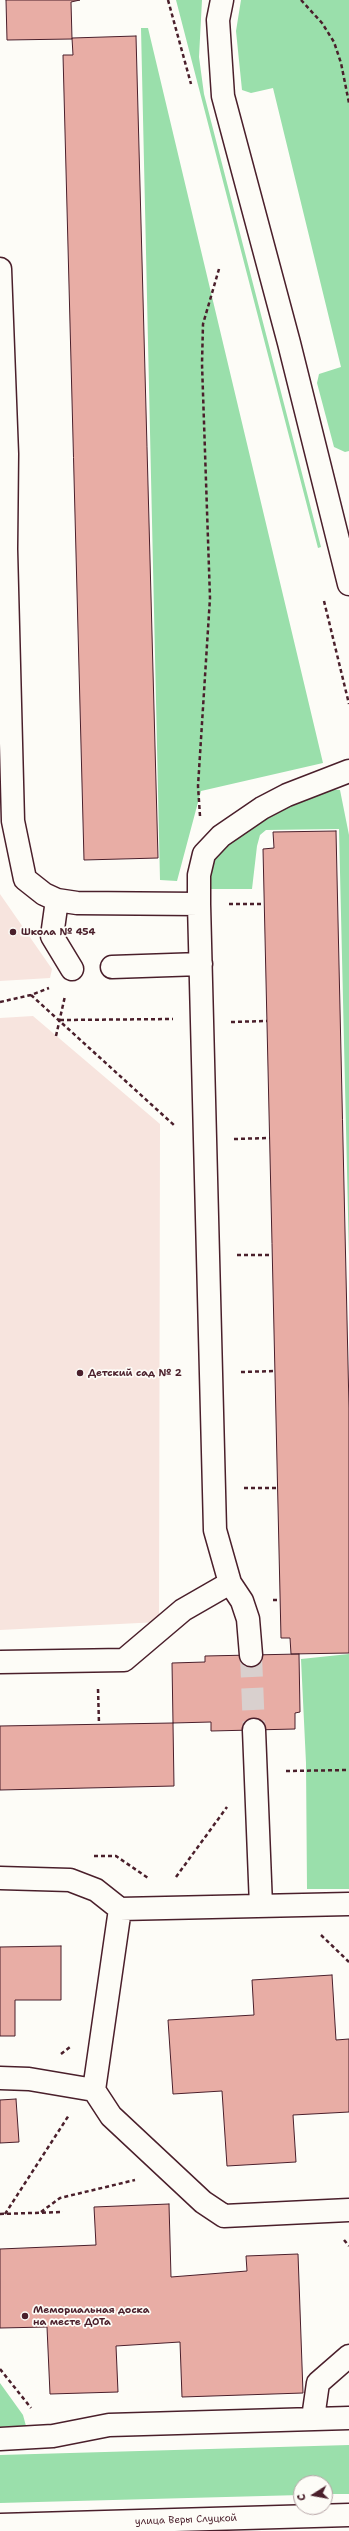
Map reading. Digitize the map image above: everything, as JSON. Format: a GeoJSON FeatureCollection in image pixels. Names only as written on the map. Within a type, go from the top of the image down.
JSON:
{"type":"FeatureCollection","features":[{"type":"Feature","properties":{"kind":"street"},"geometry":{"type":"LineString","coordinates":[[222,0],[218,20],[223,96],[289,343],[349,584]]}},
{"type":"Feature","properties":{"kind":"street"},"geometry":{"type":"LineString","coordinates":[[0,268],[13,821],[25,879],[44,894],[57,900],[77,903],[199,904]]}},
{"type":"Feature","properties":{"kind":"street"},"geometry":{"type":"LineString","coordinates":[[251,1655],[248,1619],[242,1601],[230,1583],[215,1530],[198,875],[204,854],[221,836],[262,808],[287,795],[349,771]]}},
{"type":"Feature","properties":{"kind":"street"},"geometry":{"type":"LineString","coordinates":[[57,900],[52,936],[72,969]]}},
{"type":"Feature","properties":{"kind":"street"},"geometry":{"type":"LineString","coordinates":[[112,966],[201,964]]}},
{"type":"Feature","properties":{"kind":"street"},"geometry":{"type":"LineString","coordinates":[[0,1662],[124,1660],[183,1610],[230,1583]]}},
{"type":"Feature","properties":{"kind":"street"},"geometry":{"type":"LineString","coordinates":[[254,1730],[261,1906]]}},
{"type":"Feature","properties":{"kind":"street"},"geometry":{"type":"LineString","coordinates":[[0,1878],[70,1880],[96,1890],[120,1909],[349,1904]]}},
{"type":"Feature","properties":{"kind":"street"},"geometry":{"type":"LineString","coordinates":[[120,1909],[94,2090],[111,2116],[203,2202],[224,2216],[349,2210]]}},
{"type":"Feature","properties":{"kind":"street"},"geometry":{"type":"LineString","coordinates":[[0,2078],[30,2079],[94,2090]]}},
{"type":"Feature","properties":{"kind":"street"},"geometry":{"type":"LineString","coordinates":[[313,2418],[318,2383],[349,2356]]}},
{"type":"Feature","properties":{"kind":"street"},"geometry":{"type":"LineString","coordinates":[[0,2439],[53,2436],[109,2425],[349,2418]]}},
{"type":"Feature","properties":{"kind":"street","name":"улица Веры Слуцкой"},"geometry":{"type":"LineString","coordinates":[[0,2525],[349,2516]]}},
{"type":"Feature","properties":{"kind":"path"},"geometry":{"type":"LineString","coordinates":[[301,0],[322,23],[334,42],[341,62],[349,103]]}},
{"type":"Feature","properties":{"kind":"path"},"geometry":{"type":"LineString","coordinates":[[204,854],[198,786],[210,598],[203,332],[219,269]]}},
{"type":"Feature","properties":{"kind":"path"},"geometry":{"type":"LineString","coordinates":[[199,904],[264,904]]}},
{"type":"Feature","properties":{"kind":"path"},"geometry":{"type":"LineString","coordinates":[[0,1002],[31,995],[60,981],[72,969]]}},
{"type":"Feature","properties":{"kind":"path"},"geometry":{"type":"LineString","coordinates":[[56,1036],[72,969]]}},
{"type":"Feature","properties":{"kind":"path"},"geometry":{"type":"LineString","coordinates":[[31,995],[191,1140],[270,1138]]}},
{"type":"Feature","properties":{"kind":"path"},"geometry":{"type":"LineString","coordinates":[[59,1020],[185,1019],[203,1022],[267,1021]]}},
{"type":"Feature","properties":{"kind":"path"},"geometry":{"type":"LineString","coordinates":[[209,1256],[272,1255]]}},
{"type":"Feature","properties":{"kind":"path"},"geometry":{"type":"LineString","coordinates":[[211,1374],[275,1371]]}},
{"type":"Feature","properties":{"kind":"path"},"geometry":{"type":"LineString","coordinates":[[97,1660],[99,1724]]}},
{"type":"Feature","properties":{"kind":"path"},"geometry":{"type":"LineString","coordinates":[[153,1909],[240,1789],[256,1772],[349,1770]]}},
{"type":"Feature","properties":{"kind":"path"},"geometry":{"type":"LineString","coordinates":[[30,2079],[104,2021]]}},
{"type":"Feature","properties":{"kind":"path"},"geometry":{"type":"LineString","coordinates":[[5,2214],[75,2106],[94,2090]]}},
{"type":"Feature","properties":{"kind":"path"},"geometry":{"type":"LineString","coordinates":[[41,2212],[60,2198],[71,2194],[171,2172]]}},
{"type":"Feature","properties":{"kind":"path"},"geometry":{"type":"LineString","coordinates":[[0,2214],[63,2212]]}},
{"type":"Feature","properties":{"kind":"path"},"geometry":{"type":"LineString","coordinates":[[0,2369],[53,2436]]}},
{"type":"Feature","properties":{"kind":"shaded area","name":"Школа № 454"},"geometry":{"type":"Polygon","coordinates":[[[0,894],[52,969],[50,978],[0,981],[0,894]]]}},
{"type":"Feature","properties":{"kind":"shaded area","name":"Детский сад № 2"},"geometry":{"type":"Polygon","coordinates":[[[33,1016],[160,1124],[159,1622],[0,1630],[0,1018],[33,1016]]]}},
{"type":"Feature","properties":{"kind":"green space"},"geometry":{"type":"Polygon","coordinates":[[[176,0],[202,0],[199,57],[204,94],[321,547],[318,548],[176,0]]]}},
{"type":"Feature","properties":{"kind":"green space"},"geometry":{"type":"Polygon","coordinates":[[[241,0],[349,0],[349,451],[345,452],[334,447],[317,383],[319,374],[341,367],[273,88],[251,93],[242,90],[236,31],[241,0]]]}},
{"type":"Feature","properties":{"kind":"green space"},"geometry":{"type":"Polygon","coordinates":[[[141,28],[148,28],[323,763],[201,791],[177,881],[160,880],[141,28]]]}},
{"type":"Feature","properties":{"kind":"green space"},"geometry":{"type":"Polygon","coordinates":[[[327,789],[340,790],[349,835],[349,1256],[339,829],[266,830],[260,835],[257,846],[252,889],[205,889],[213,858],[226,842],[265,814],[327,789]]]}},
{"type":"Feature","properties":{"kind":"green space"},"geometry":{"type":"Polygon","coordinates":[[[349,1654],[349,1889],[307,1889],[306,1763],[301,1659],[349,1654]]]}},
{"type":"Feature","properties":{"kind":"green space"},"geometry":{"type":"Polygon","coordinates":[[[0,2383],[23,2415],[26,2426],[0,2427],[0,2383]]]}},
{"type":"Feature","properties":{"kind":"green space"},"geometry":{"type":"Polygon","coordinates":[[[349,2445],[349,2494],[333,2494],[333,2475],[293,2475],[293,2495],[0,2503],[0,2455],[349,2445]]]}},
{"type":"Feature","properties":{"kind":"building"},"geometry":{"type":"Polygon","coordinates":[[[6,0],[80,0],[71,2],[72,39],[7,40],[6,0]]]}},
{"type":"Feature","properties":{"kind":"building"},"geometry":{"type":"Polygon","coordinates":[[[136,36],[158,858],[84,860],[63,55],[73,55],[72,38],[136,36]]]}},
{"type":"Feature","properties":{"kind":"building"},"geometry":{"type":"Polygon","coordinates":[[[336,831],[349,1408],[349,1653],[291,1654],[290,1638],[281,1638],[263,849],[274,848],[273,832],[336,831]]]}},
{"type":"Feature","properties":{"kind":"building"},"geometry":{"type":"Polygon","coordinates":[[[299,1654],[300,1712],[295,1713],[295,1729],[211,1731],[211,1722],[173,1723],[172,1663],[205,1662],[205,1656],[299,1654]]]}},
{"type":"Feature","properties":{"kind":"building"},"geometry":{"type":"Polygon","coordinates":[[[173,1723],[174,1786],[0,1790],[0,1726],[173,1723]]]}},
{"type":"Feature","properties":{"kind":"building"},"geometry":{"type":"Polygon","coordinates":[[[61,1946],[61,2000],[15,2000],[15,2036],[0,2036],[0,1947],[61,1946]]]}},
{"type":"Feature","properties":{"kind":"building"},"geometry":{"type":"Polygon","coordinates":[[[332,1975],[336,2040],[349,2039],[349,2112],[293,2115],[296,2162],[227,2166],[222,2091],[173,2094],[168,2020],[254,2015],[252,1980],[332,1975]]]}},
{"type":"Feature","properties":{"kind":"building"},"geometry":{"type":"Polygon","coordinates":[[[16,2099],[19,2142],[0,2143],[0,2100],[16,2099]]]}},
{"type":"Feature","properties":{"kind":"building"},"geometry":{"type":"Polygon","coordinates":[[[169,2204],[171,2277],[247,2271],[246,2256],[298,2254],[303,2393],[182,2397],[180,2342],[116,2346],[118,2392],[50,2394],[47,2327],[0,2328],[0,2249],[96,2245],[94,2207],[169,2204]]]}},
{"type":"Feature","properties":{"kind":"tunnel"},"geometry":{"type":"LineString","coordinates":[[251,1655],[254,1730]]}},
{"type":"Feature","properties":{"kind":"place","name":"Школа № 454"},"geometry":{"type":"Point","coordinates":[13,932]}},
{"type":"Feature","properties":{"kind":"place","name":"Детский сад № 2"},"geometry":{"type":"Point","coordinates":[80,1373]}},
{"type":"Feature","properties":{"kind":"place","name":"Мемориальная доска на месте ДОТа"},"geometry":{"type":"Point","coordinates":[25,2316]}}]}
